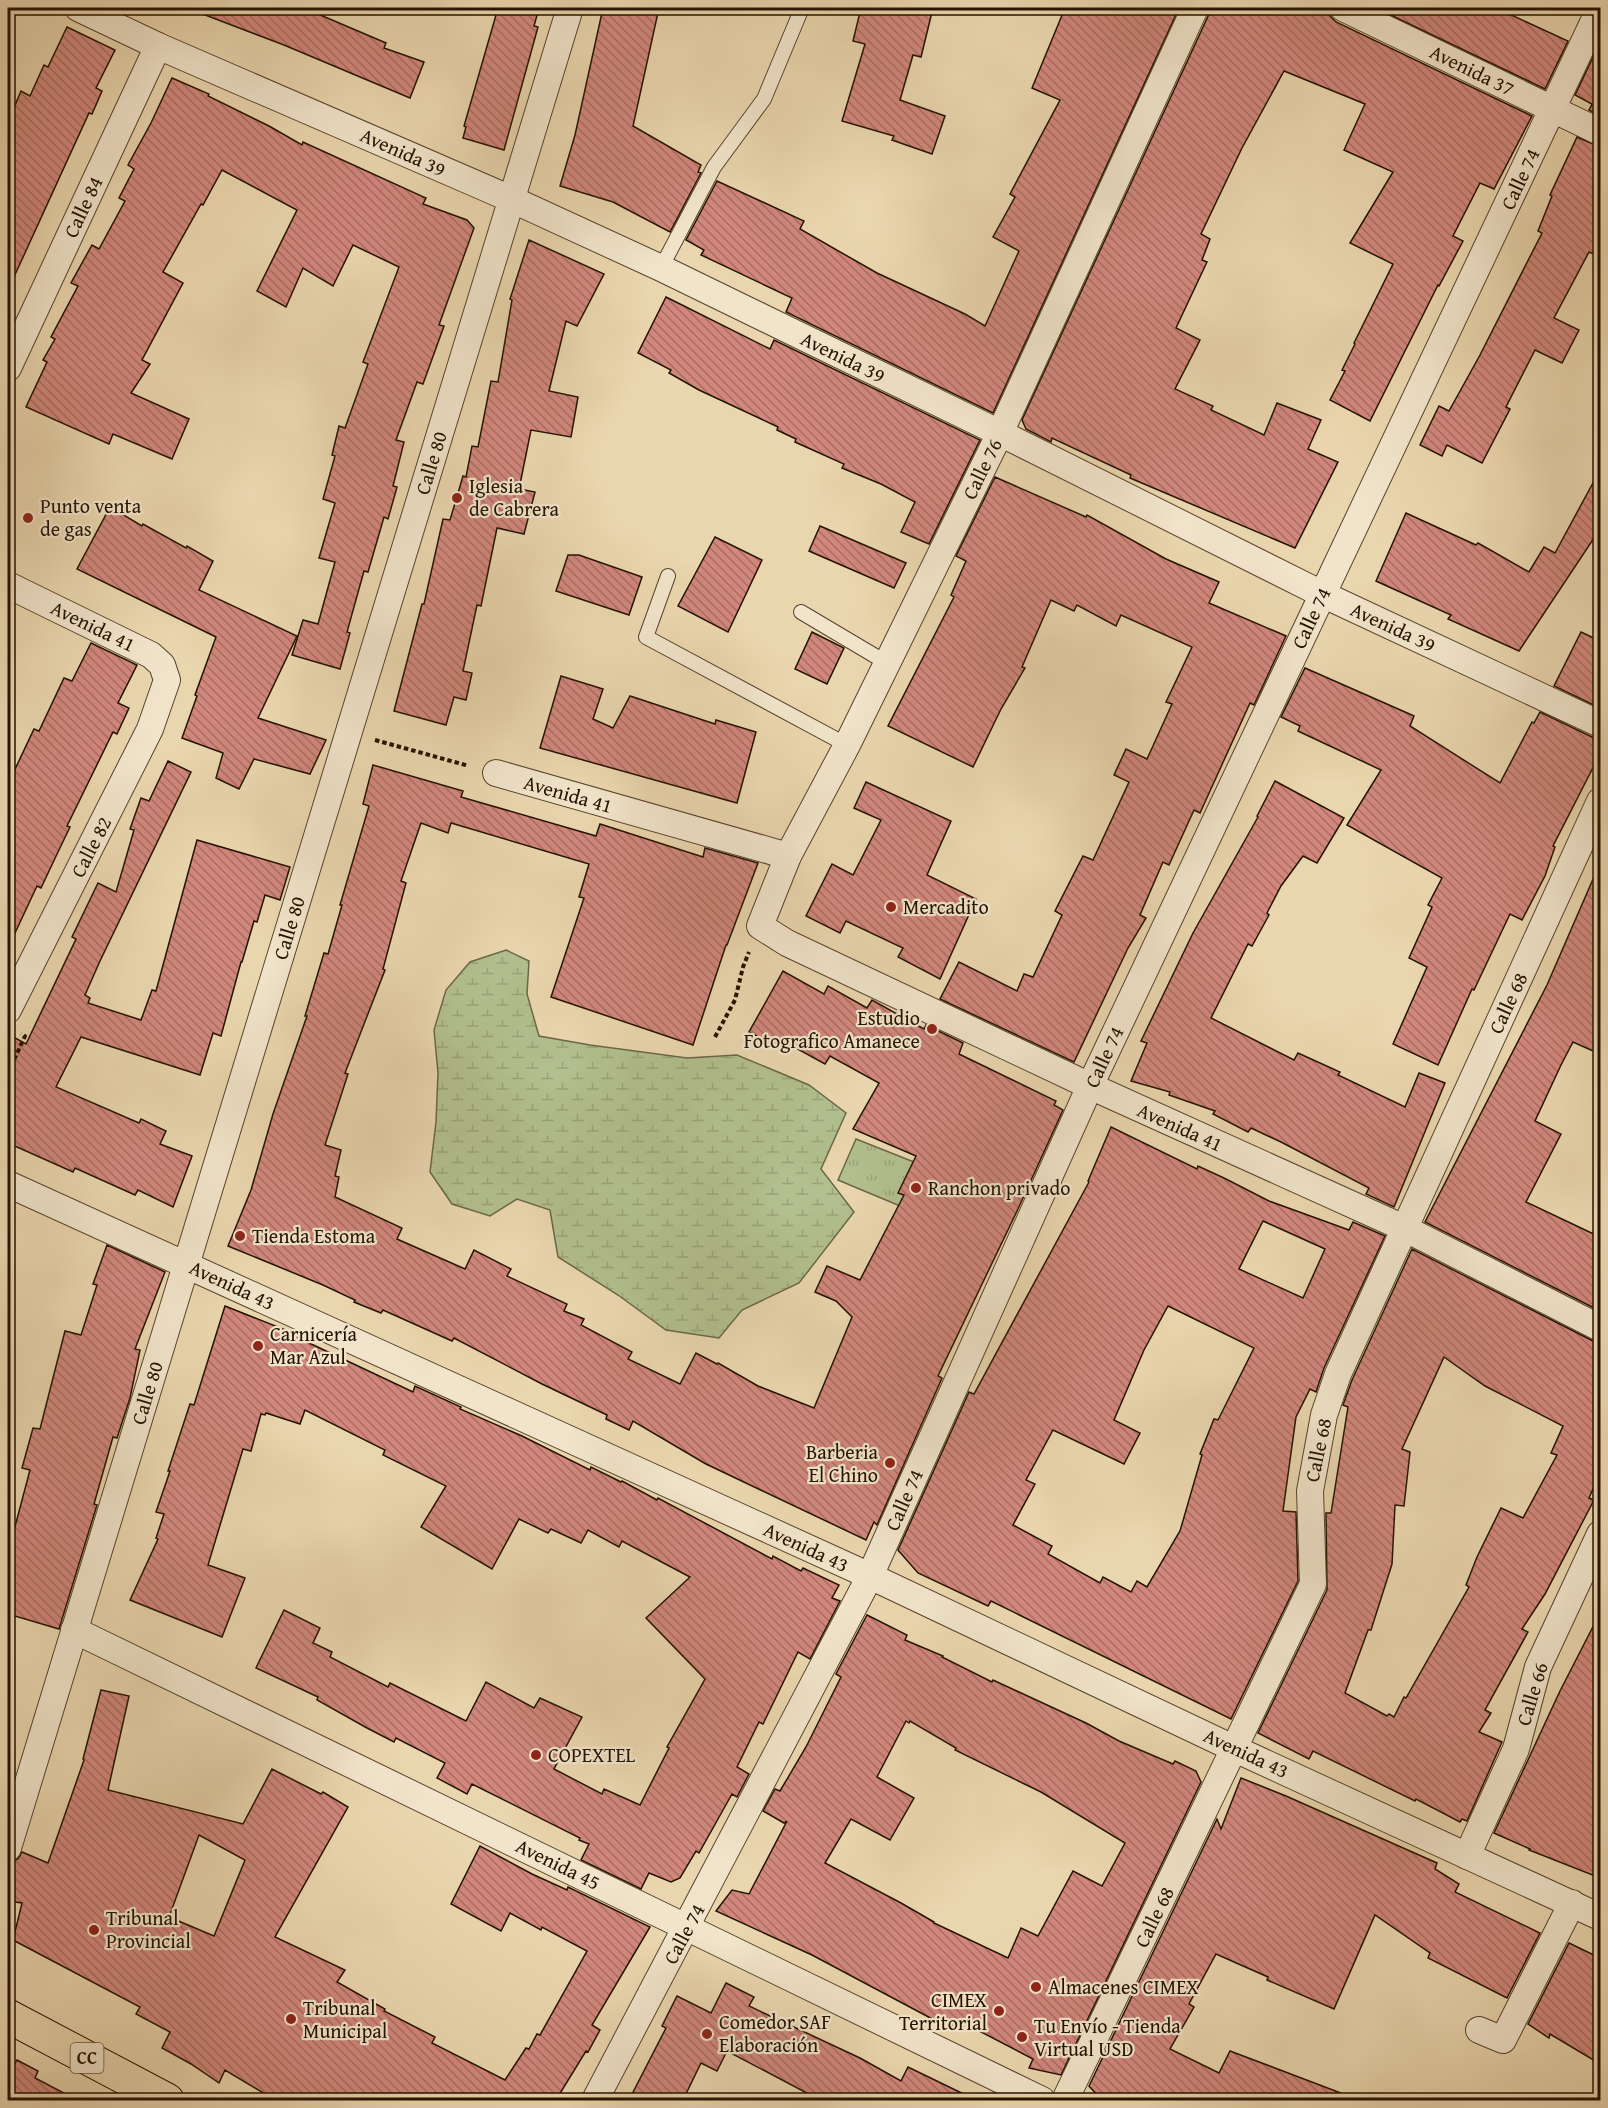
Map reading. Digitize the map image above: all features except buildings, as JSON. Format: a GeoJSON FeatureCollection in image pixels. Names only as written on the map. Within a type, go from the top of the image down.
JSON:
{"type":"FeatureCollection","features":[{"type":"Feature","properties":{"kind":"main road","name":"CC"},"geometry":{"type":"LineString","coordinates":[[8,2016],[167,2100]]}},
{"type":"Feature","properties":{"kind":"street","name":"Avenida 39"},"geometry":{"type":"LineString","coordinates":[[78,8],[158,46],[661,268],[1000,432],[1322,594],[1600,724]]}},
{"type":"Feature","properties":{"kind":"street","name":"Calle 80"},"geometry":{"type":"LineString","coordinates":[[8,1848],[570,8]]}},
{"type":"Feature","properties":{"kind":"street","name":"Calle 76"},"geometry":{"type":"LineString","coordinates":[[760,926],[788,856],[847,745],[1000,432],[1195,8]]}},
{"type":"Feature","properties":{"kind":"street","name":"Avenida 37"},"geometry":{"type":"LineString","coordinates":[[1343,8],[1600,132]]}},
{"type":"Feature","properties":{"kind":"street","name":"Calle 74"},"geometry":{"type":"LineString","coordinates":[[595,2100],[688,1927],[870,1576],[1090,1086],[1600,8]]}},
{"type":"Feature","properties":{"kind":"street","name":"Calle 84"},"geometry":{"type":"LineString","coordinates":[[8,368],[158,46]]}},
{"type":"Feature","properties":{"kind":"street","name":"Avenida 41"},"geometry":{"type":"LineString","coordinates":[[8,585],[151,655],[162,665],[167,680]]}},
{"type":"Feature","properties":{"kind":"street","name":"Calle 82"},"geometry":{"type":"LineString","coordinates":[[12,1020],[150,729],[167,680]]}},
{"type":"Feature","properties":{"kind":"street","name":"Avenida 41"},"geometry":{"type":"LineString","coordinates":[[496,773],[788,856]]}},
{"type":"Feature","properties":{"kind":"street","name":"Calle 68"},"geometry":{"type":"LineString","coordinates":[[1065,2100],[1313,1584],[1310,1491],[1324,1415],[1338,1374],[1600,801]]}},
{"type":"Feature","properties":{"kind":"street","name":"Avenida 41"},"geometry":{"type":"LineString","coordinates":[[760,926],[788,943],[1090,1086],[1404,1228],[1600,1328]]}},
{"type":"Feature","properties":{"kind":"street","name":"Avenida 43"},"geometry":{"type":"LineString","coordinates":[[8,1184],[870,1576],[1235,1749],[1600,1917]]}},
{"type":"Feature","properties":{"kind":"street","name":"Calle 66"},"geometry":{"type":"LineString","coordinates":[[1467,1856],[1516,1749],[1538,1667],[1600,1534]]}},
{"type":"Feature","properties":{"kind":"street","name":"Avenida 45"},"geometry":{"type":"LineString","coordinates":[[74,1630],[1042,2100]]}},
{"type":"Feature","properties":{"kind":"street"},"geometry":{"type":"LineString","coordinates":[[1479,2030],[1503,2040],[1572,1904]]}},
{"type":"Feature","properties":{"kind":"lane"},"geometry":{"type":"LineString","coordinates":[[661,268],[714,167],[765,99],[802,8]]}},
{"type":"Feature","properties":{"kind":"lane"},"geometry":{"type":"LineString","coordinates":[[668,576],[646,637],[847,745]]}},
{"type":"Feature","properties":{"kind":"lane"},"geometry":{"type":"LineString","coordinates":[[801,612],[887,663]]}},
{"type":"Feature","properties":{"kind":"path"},"geometry":{"type":"LineString","coordinates":[[348,732],[496,773]]}},
{"type":"Feature","properties":{"kind":"path"},"geometry":{"type":"LineString","coordinates":[[715,1037],[735,1000],[743,967],[760,926]]}},
{"type":"Feature","properties":{"kind":"path"},"geometry":{"type":"LineString","coordinates":[[8,1073],[25,1036],[12,1020]]}},
{"type":"Feature","properties":{"kind":"green space"},"geometry":{"type":"Polygon","coordinates":[[[506,950],[529,961],[527,994],[539,1036],[687,1058],[737,1055],[809,1085],[846,1113],[821,1169],[854,1212],[799,1283],[742,1310],[719,1338],[666,1330],[618,1295],[558,1257],[550,1210],[517,1199],[490,1216],[452,1204],[430,1172],[436,1122],[438,1073],[434,1030],[446,990],[470,962],[506,950]]]}},
{"type":"Feature","properties":{"kind":"green space"},"geometry":{"type":"Polygon","coordinates":[[[856,1139],[944,1174],[924,1216],[838,1180],[856,1139]]]}},
{"type":"Feature","properties":{"kind":"place","name":"Iglesia de Cabrera"},"geometry":{"type":"Point","coordinates":[457,498]}},
{"type":"Feature","properties":{"kind":"place","name":"Punto venta de gas"},"geometry":{"type":"Point","coordinates":[28,518]}},
{"type":"Feature","properties":{"kind":"place","name":"Mercadito"},"geometry":{"type":"Point","coordinates":[891,907]}},
{"type":"Feature","properties":{"kind":"place","name":"Estudio Fotografico Amanece"},"geometry":{"type":"Point","coordinates":[932,1029]}},
{"type":"Feature","properties":{"kind":"place","name":"Ranchon privado"},"geometry":{"type":"Point","coordinates":[916,1188]}},
{"type":"Feature","properties":{"kind":"place","name":"Tienda Estoma"},"geometry":{"type":"Point","coordinates":[240,1236]}},
{"type":"Feature","properties":{"kind":"place","name":"Carnicería Mar Azul"},"geometry":{"type":"Point","coordinates":[258,1346]}},
{"type":"Feature","properties":{"kind":"place","name":"Barberia El Chino"},"geometry":{"type":"Point","coordinates":[890,1463]}},
{"type":"Feature","properties":{"kind":"place","name":"COPEXTEL"},"geometry":{"type":"Point","coordinates":[536,1755]}},
{"type":"Feature","properties":{"kind":"place","name":"Tribunal Provincial"},"geometry":{"type":"Point","coordinates":[94,1930]}},
{"type":"Feature","properties":{"kind":"place","name":"Almacenes CIMEX"},"geometry":{"type":"Point","coordinates":[1036,1987]}},
{"type":"Feature","properties":{"kind":"place","name":"CIMEX Territorial"},"geometry":{"type":"Point","coordinates":[999,2011]}},
{"type":"Feature","properties":{"kind":"place","name":"Tribunal Municipal"},"geometry":{"type":"Point","coordinates":[291,2019]}},
{"type":"Feature","properties":{"kind":"place","name":"Comedor SAF Elaboración"},"geometry":{"type":"Point","coordinates":[707,2034]}},
{"type":"Feature","properties":{"kind":"place","name":"Tu Envío - Tienda Virtual USD"},"geometry":{"type":"Point","coordinates":[1022,2037]}}]}
